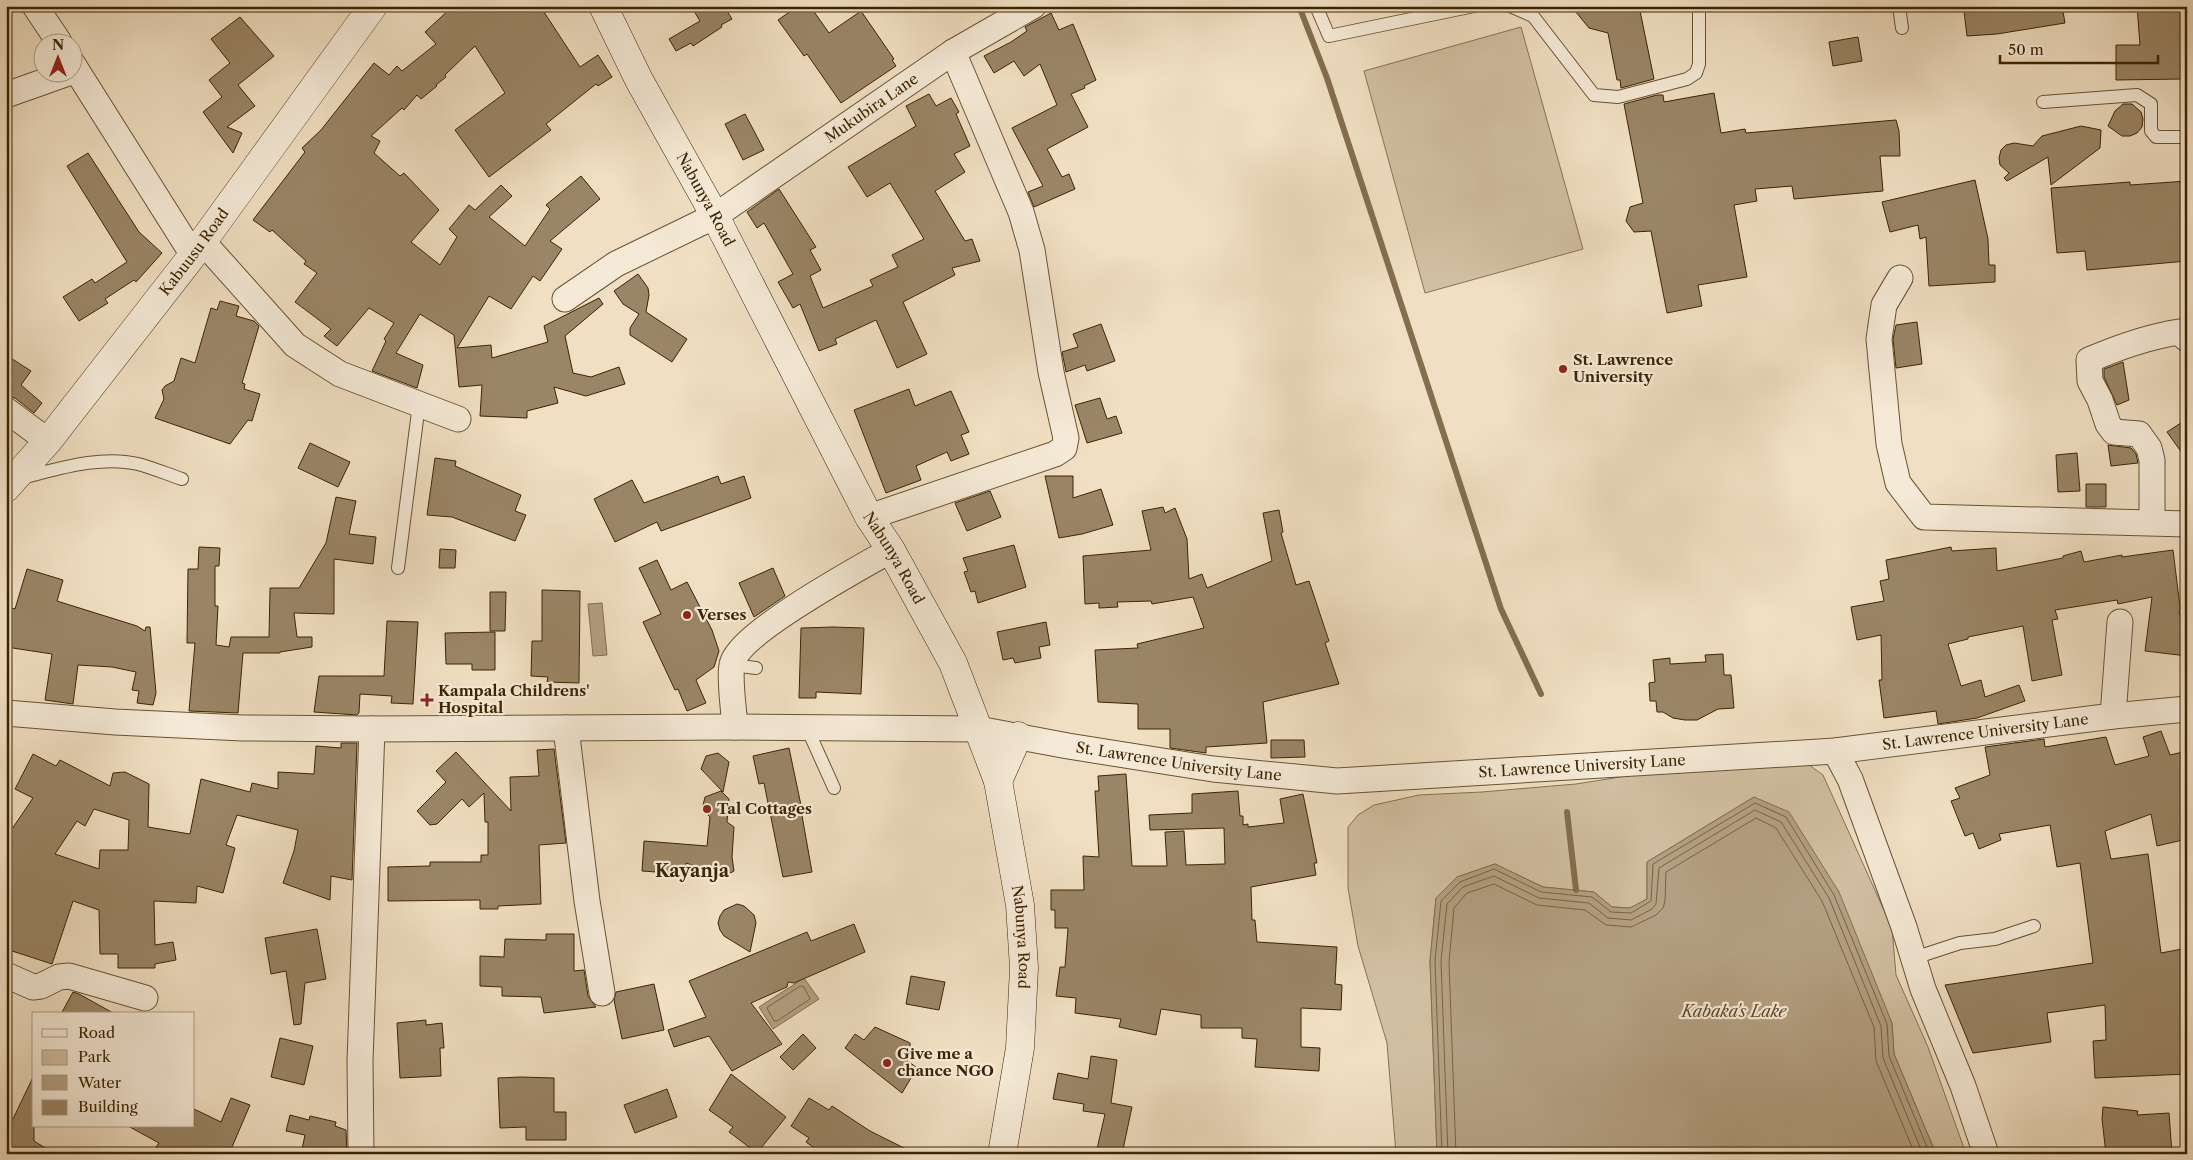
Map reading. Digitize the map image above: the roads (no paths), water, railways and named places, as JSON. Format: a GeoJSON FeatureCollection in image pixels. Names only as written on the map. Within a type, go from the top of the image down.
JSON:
{"type":"FeatureCollection","features":[{"type":"Feature","properties":{"kind":"main road","name":"Kabuusu Road"},"geometry":{"type":"LineString","coordinates":[[10,484],[48,441],[198,248],[373,6]]}},
{"type":"Feature","properties":{"kind":"main road","name":"Nabunya Road"},"geometry":{"type":"LineString","coordinates":[[603,6],[639,80],[715,216],[869,517],[891,550],[953,663],[998,781],[1020,905],[1024,968],[1020,1048],[1002,1154]]}},
{"type":"Feature","properties":{"kind":"main road"},"geometry":{"type":"LineString","coordinates":[[998,781],[1018,736]]}},
{"type":"Feature","properties":{"kind":"street"},"geometry":{"type":"LineString","coordinates":[[35,6],[52,32]]}},
{"type":"Feature","properties":{"kind":"street","name":"Mukubira Lane"},"geometry":{"type":"LineString","coordinates":[[565,299],[616,264],[715,216],[953,52],[1033,6]]}},
{"type":"Feature","properties":{"kind":"street"},"geometry":{"type":"LineString","coordinates":[[869,517],[1055,454],[1064,448],[1066,438],[1051,372],[1032,250],[1021,212],[953,52]]}},
{"type":"Feature","properties":{"kind":"street"},"geometry":{"type":"LineString","coordinates":[[6,95],[41,82]]}},
{"type":"Feature","properties":{"kind":"street"},"geometry":{"type":"LineString","coordinates":[[81,82],[198,248],[296,345],[340,374],[458,419]]}},
{"type":"Feature","properties":{"kind":"street"},"geometry":{"type":"LineString","coordinates":[[1900,278],[1884,305],[1879,340],[1888,434],[1898,483],[1924,517],[2187,524]]}},
{"type":"Feature","properties":{"kind":"street"},"geometry":{"type":"LineString","coordinates":[[2152,522],[2152,460],[2149,448],[2139,434],[2114,432],[2108,424],[2100,400],[2090,381],[2089,360],[2130,343],[2160,335],[2179,332],[2187,339]]}},
{"type":"Feature","properties":{"kind":"street"},"geometry":{"type":"LineString","coordinates":[[6,410],[48,441]]}},
{"type":"Feature","properties":{"kind":"street"},"geometry":{"type":"LineString","coordinates":[[735,727],[744,666],[740,651],[748,642],[800,604],[891,550]]}},
{"type":"Feature","properties":{"kind":"street"},"geometry":{"type":"LineString","coordinates":[[2112,716],[2120,622]]}},
{"type":"Feature","properties":{"kind":"street","name":"St. Lawrence University Lane"},"geometry":{"type":"LineString","coordinates":[[6,713],[114,722],[243,728],[735,727],[978,729],[1068,746],[1213,769],[1337,781],[1835,751],[2112,716],[2187,709]]}},
{"type":"Feature","properties":{"kind":"street"},"geometry":{"type":"LineString","coordinates":[[566,728],[587,901],[602,992]]}},
{"type":"Feature","properties":{"kind":"street"},"geometry":{"type":"LineString","coordinates":[[361,1154],[360,1061],[372,729]]}},
{"type":"Feature","properties":{"kind":"street"},"geometry":{"type":"LineString","coordinates":[[1835,751],[1850,780],[1914,958],[1923,989],[1963,1086],[1986,1154]]}},
{"type":"Feature","properties":{"kind":"street"},"geometry":{"type":"LineString","coordinates":[[6,974],[33,987],[41,986],[59,977],[69,976],[145,998]]}},
{"type":"Feature","properties":{"kind":"lane"},"geometry":{"type":"LineString","coordinates":[[1316,6],[1329,36],[1474,6]]}},
{"type":"Feature","properties":{"kind":"lane"},"geometry":{"type":"LineString","coordinates":[[1510,6],[1533,16],[1594,95],[1618,97],[1687,79],[1696,72],[1699,64],[1699,6]]}},
{"type":"Feature","properties":{"kind":"lane"},"geometry":{"type":"LineString","coordinates":[[1899,6],[1902,28]]}},
{"type":"Feature","properties":{"kind":"lane"},"geometry":{"type":"LineString","coordinates":[[2043,102],[2137,96],[2151,104],[2151,131],[2156,137],[2187,137]]}},
{"type":"Feature","properties":{"kind":"lane"},"geometry":{"type":"LineString","coordinates":[[398,568],[419,404]]}},
{"type":"Feature","properties":{"kind":"lane"},"geometry":{"type":"LineString","coordinates":[[10,484],[61,468],[114,462],[138,464],[182,479]]}},
{"type":"Feature","properties":{"kind":"lane"},"geometry":{"type":"LineString","coordinates":[[807,728],[834,788]]}},
{"type":"Feature","properties":{"kind":"lane"},"geometry":{"type":"LineString","coordinates":[[1914,958],[1960,943],[1995,939],[2034,926]]}},
{"type":"Feature","properties":{"kind":"water"},"geometry":{"type":"Polygon","coordinates":[[[602,603],[607,655],[593,656],[588,604],[602,603]]]}},
{"type":"Feature","properties":{"kind":"water","name":"Kabaka's Lake"},"geometry":{"type":"Polygon","coordinates":[[[1754,797],[1789,812],[1839,892],[1892,1023],[1894,1054],[1936,1154],[1437,1154],[1430,961],[1436,898],[1457,877],[1495,864],[1543,887],[1594,892],[1612,907],[1630,908],[1647,899],[1647,862],[1754,797]]]}},
{"type":"Feature","properties":{"kind":"water"},"geometry":{"type":"Polygon","coordinates":[[[804,978],[819,999],[773,1029],[759,1007],[804,978]]]}},
{"type":"Feature","properties":{"kind":"waterway"},"geometry":{"type":"LineString","coordinates":[[1299,6],[1327,78],[1501,609],[1541,694]]}},
{"type":"Feature","properties":{"kind":"waterway"},"geometry":{"type":"LineString","coordinates":[[1567,812],[1576,890]]}},
{"type":"Feature","properties":{"kind":"place","name":"St. Lawrence University"},"geometry":{"type":"Point","coordinates":[1563,369]}},
{"type":"Feature","properties":{"kind":"place","name":"Verses"},"geometry":{"type":"Point","coordinates":[687,615]}},
{"type":"Feature","properties":{"kind":"place","name":"Kampala Childrens' Hospital"},"geometry":{"type":"Point","coordinates":[427,700]}},
{"type":"Feature","properties":{"kind":"place","name":"Tal Cottages"},"geometry":{"type":"Point","coordinates":[707,809]}},
{"type":"Feature","properties":{"kind":"place","name":"Give me a chance NGO"},"geometry":{"type":"Point","coordinates":[887,1063]}},
{"type":"Feature","properties":{"kind":"district","name":"Kayanja"},"geometry":{"type":"Point","coordinates":[692,871]}}]}
